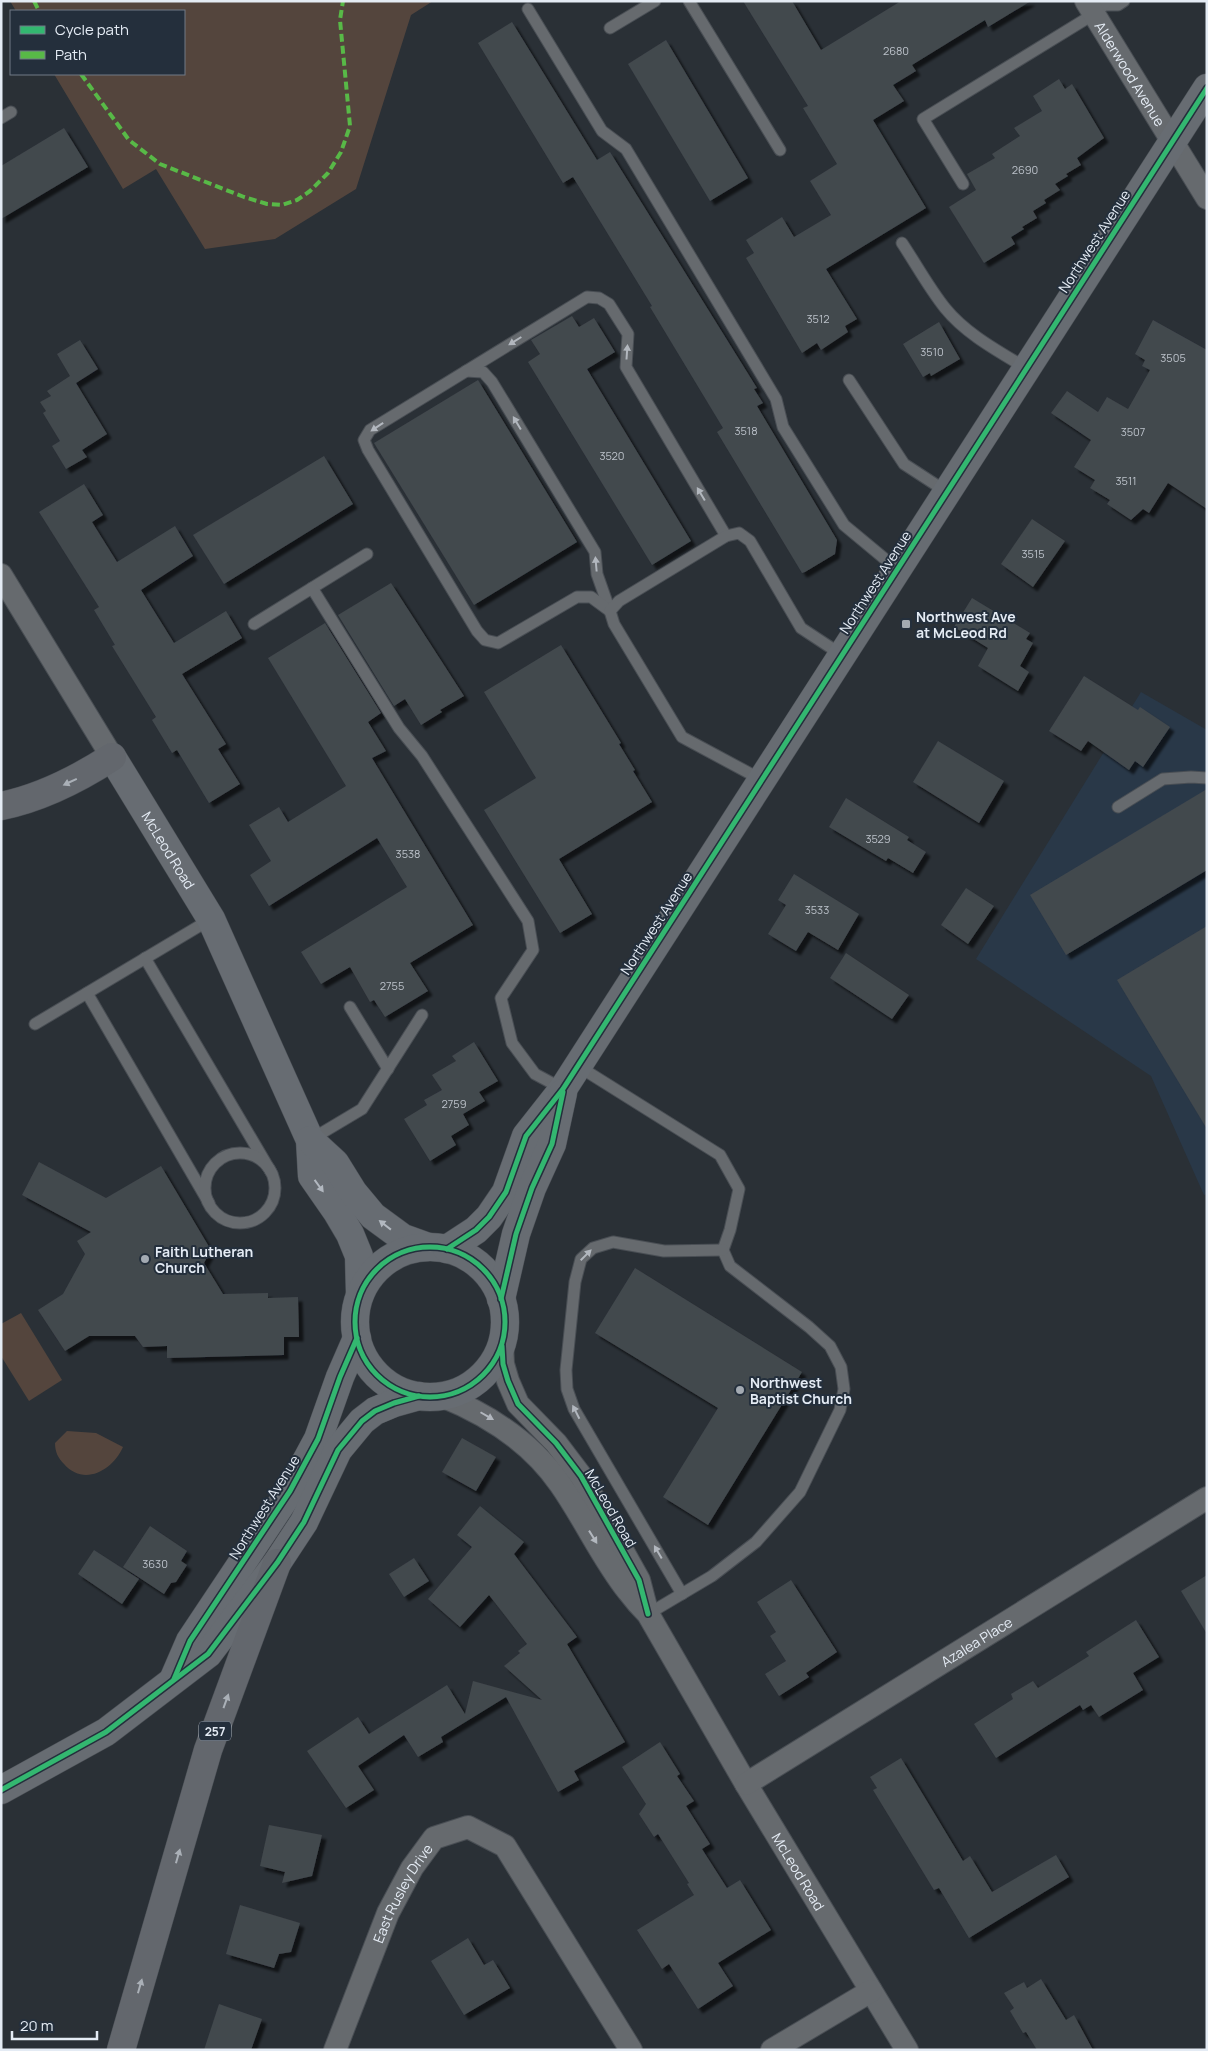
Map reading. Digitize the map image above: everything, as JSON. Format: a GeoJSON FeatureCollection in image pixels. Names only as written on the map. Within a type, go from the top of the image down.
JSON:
{"type":"FeatureCollection","features":[{"type":"Feature","properties":{"kind":"highway"},"geometry":{"type":"LineString","coordinates":[[1,806],[59,787],[80,777],[112,757]]}},
{"type":"Feature","properties":{"kind":"highway","name":"257"},"geometry":{"type":"LineString","coordinates":[[121,2050],[208,1750],[277,1563]]}},
{"type":"Feature","properties":{"kind":"main road","name":"Northwest Avenue"},"geometry":{"type":"LineString","coordinates":[[438,1248],[476,1230],[489,1217],[506,1192],[526,1136],[563,1089],[578,1066],[1207,88]]}},
{"type":"Feature","properties":{"kind":"main road","name":"McLeod Road"},"geometry":{"type":"LineString","coordinates":[[112,757],[211,919],[310,1140],[312,1176],[338,1212],[359,1256],[360,1294]]}},
{"type":"Feature","properties":{"kind":"main road","name":"Northwest Avenue"},"geometry":{"type":"LineString","coordinates":[[501,1299],[516,1234],[532,1188],[552,1144],[563,1089]]}},
{"type":"Feature","properties":{"kind":"main road","name":"McLeod Road"},"geometry":{"type":"LineString","coordinates":[[310,1140],[336,1163],[352,1192],[373,1216],[403,1238],[438,1248]]}},
{"type":"Feature","properties":{"kind":"main road"},"geometry":{"type":"LineString","coordinates":[[438,1248],[468,1258],[492,1280],[501,1299],[504,1312],[502,1343],[495,1359],[483,1375],[464,1389],[431,1396],[405,1393],[380,1378],[364,1357],[357,1338],[356,1317],[360,1294],[374,1273],[392,1258],[408,1251],[438,1248]]}},
{"type":"Feature","properties":{"kind":"main road","name":"Northwest Avenue"},"geometry":{"type":"LineString","coordinates":[[174,1679],[190,1641],[290,1491],[309,1456],[318,1439],[340,1376],[357,1338]]}},
{"type":"Feature","properties":{"kind":"main road","name":"Northwest Avenue"},"geometry":{"type":"LineString","coordinates":[[1,1790],[106,1732],[156,1696],[174,1679],[208,1654],[277,1563],[304,1522],[338,1450],[362,1421],[375,1411],[394,1403],[431,1396]]}},
{"type":"Feature","properties":{"kind":"street","name":"Alderwood Avenue"},"geometry":{"type":"LineString","coordinates":[[1097,5],[1172,141],[1207,198]]}},
{"type":"Feature","properties":{"kind":"street","name":"McLeod Road"},"geometry":{"type":"LineString","coordinates":[[1,575],[112,757]]}},
{"type":"Feature","properties":{"kind":"street","name":"McLeod Road"},"geometry":{"type":"LineString","coordinates":[[502,1343],[503,1364],[518,1404],[556,1443],[581,1476],[639,1580],[648,1614]]}},
{"type":"Feature","properties":{"kind":"street","name":"McLeod Road"},"geometry":{"type":"LineString","coordinates":[[431,1396],[471,1407],[499,1423],[532,1452],[560,1483],[627,1591],[648,1614],[746,1784],[907,2050]]}},
{"type":"Feature","properties":{"kind":"street","name":"Azalea Place"},"geometry":{"type":"LineString","coordinates":[[746,1784],[1207,1498]]}},
{"type":"Feature","properties":{"kind":"street","name":"East Rusley Drive"},"geometry":{"type":"LineString","coordinates":[[335,2050],[388,1913],[412,1868],[434,1838],[468,1827],[505,1846],[631,2050]]}},
{"type":"Feature","properties":{"kind":"street"},"geometry":{"type":"LineString","coordinates":[[772,2050],[871,1991]]}},
{"type":"Feature","properties":{"kind":"lane"},"geometry":{"type":"LineString","coordinates":[[610,28],[655,1]]}},
{"type":"Feature","properties":{"kind":"lane"},"geometry":{"type":"LineString","coordinates":[[689,1],[780,150]]}},
{"type":"Feature","properties":{"kind":"lane"},"geometry":{"type":"LineString","coordinates":[[963,184],[923,119],[1097,5],[1118,5],[1124,1]]}},
{"type":"Feature","properties":{"kind":"lane"},"geometry":{"type":"LineString","coordinates":[[528,8],[602,131],[626,149],[776,399],[783,428],[844,525],[897,570]]}},
{"type":"Feature","properties":{"kind":"lane"},"geometry":{"type":"LineString","coordinates":[[902,243],[945,308],[964,327],[990,347],[1026,368]]}},
{"type":"Feature","properties":{"kind":"lane"},"geometry":{"type":"LineString","coordinates":[[610,611],[591,597],[577,597],[498,643],[485,640],[477,631],[368,450],[364,440],[370,430],[587,297],[599,298],[610,304],[628,334],[626,367],[726,536]]}},
{"type":"Feature","properties":{"kind":"lane"},"geometry":{"type":"LineString","coordinates":[[466,371],[483,372],[492,382],[595,552],[597,574],[614,624],[682,737],[762,780]]}},
{"type":"Feature","properties":{"kind":"lane"},"geometry":{"type":"LineString","coordinates":[[850,380],[904,464],[947,492]]}},
{"type":"Feature","properties":{"kind":"lane"},"geometry":{"type":"LineString","coordinates":[[610,611],[618,601],[726,536],[739,533],[750,541],[801,628],[842,655]]}},
{"type":"Feature","properties":{"kind":"lane"},"geometry":{"type":"LineString","coordinates":[[254,624],[367,554]]}},
{"type":"Feature","properties":{"kind":"lane"},"geometry":{"type":"LineString","coordinates":[[312,588],[399,728],[422,756],[528,921],[534,950],[501,998],[512,1043],[535,1074],[563,1089]]}},
{"type":"Feature","properties":{"kind":"lane"},"geometry":{"type":"LineString","coordinates":[[1118,807],[1163,779],[1207,778]]}},
{"type":"Feature","properties":{"kind":"lane"},"geometry":{"type":"LineString","coordinates":[[34,1024],[211,919]]}},
{"type":"Feature","properties":{"kind":"lane"},"geometry":{"type":"LineString","coordinates":[[87,993],[209,1203],[218,1214],[228,1220],[251,1221],[262,1215],[272,1200],[274,1183],[271,1172],[145,958]]}},
{"type":"Feature","properties":{"kind":"lane"},"geometry":{"type":"LineString","coordinates":[[350,1007],[388,1069]]}},
{"type":"Feature","properties":{"kind":"lane"},"geometry":{"type":"LineString","coordinates":[[310,1140],[362,1109],[422,1016]]}},
{"type":"Feature","properties":{"kind":"lane"},"geometry":{"type":"LineString","coordinates":[[578,1066],[720,1155],[739,1189],[730,1230],[723,1250],[730,1266],[809,1327],[830,1346],[841,1367],[844,1389],[840,1410],[800,1492],[756,1542],[712,1576],[648,1614]]}},
{"type":"Feature","properties":{"kind":"lane"},"geometry":{"type":"LineString","coordinates":[[209,1203],[205,1195],[208,1173],[214,1164],[223,1157],[233,1153],[255,1156],[264,1162],[271,1172]]}},
{"type":"Feature","properties":{"kind":"lane"},"geometry":{"type":"LineString","coordinates":[[682,1594],[574,1409],[566,1389],[567,1350],[575,1282],[581,1259],[593,1248],[613,1242],[664,1251],[723,1250]]}},
{"type":"Feature","properties":{"kind":"shaded area"},"geometry":{"type":"Polygon","coordinates":[[[10,1],[433,1],[411,15],[356,189],[275,239],[205,249],[156,169],[123,189],[55,75],[185,75],[185,10],[15,10],[10,1]]]}},
{"type":"Feature","properties":{"kind":"shaded area"},"geometry":{"type":"Polygon","coordinates":[[[1141,692],[1207,730],[1207,1194],[1204,1195],[1151,1076],[976,959],[1141,692]]]}},
{"type":"Feature","properties":{"kind":"shaded area"},"geometry":{"type":"Polygon","coordinates":[[[21,1313],[62,1380],[29,1401],[1,1356],[1,1324],[21,1313]]]}},
{"type":"Feature","properties":{"kind":"shaded area"},"geometry":{"type":"Polygon","coordinates":[[[67,1431],[96,1433],[123,1447],[112,1463],[105,1469],[89,1475],[80,1474],[72,1471],[64,1464],[56,1452],[55,1443],[67,1431]]]}},
{"type":"Feature","properties":{"kind":"building"},"geometry":{"type":"Polygon","coordinates":[[[743,1],[792,1],[821,50],[901,1],[1031,1],[988,27],[985,20],[912,65],[916,71],[893,85],[904,101],[873,120],[926,208],[826,269],[857,319],[845,326],[848,332],[821,350],[817,343],[802,353],[746,258],[754,253],[746,240],[782,217],[794,237],[831,215],[810,181],[837,164],[803,108],[808,106],[743,1]]]}},
{"type":"Feature","properties":{"kind":"building"},"geometry":{"type":"Polygon","coordinates":[[[512,22],[597,160],[610,152],[757,388],[754,389],[763,403],[757,406],[837,540],[835,554],[805,572],[802,573],[717,432],[723,428],[650,307],[652,306],[573,177],[563,183],[478,43],[512,22]]]}},
{"type":"Feature","properties":{"kind":"building"},"geometry":{"type":"Polygon","coordinates":[[[666,40],[748,178],[710,201],[628,64],[666,40]]]}},
{"type":"Feature","properties":{"kind":"building"},"geometry":{"type":"Polygon","coordinates":[[[1059,79],[1065,89],[1072,84],[1104,138],[1077,158],[1081,165],[1066,174],[1068,176],[1055,184],[1060,190],[1044,200],[1046,203],[1033,211],[1037,218],[1022,227],[1024,229],[1011,237],[1015,244],[984,263],[949,207],[976,190],[967,174],[995,158],[992,154],[1020,136],[1014,128],[1042,111],[1033,96],[1059,79]]]}},
{"type":"Feature","properties":{"kind":"building"},"geometry":{"type":"Polygon","coordinates":[[[64,128],[88,167],[1,219],[1,166],[64,128]]]}},
{"type":"Feature","properties":{"kind":"building"},"geometry":{"type":"Polygon","coordinates":[[[572,316],[579,327],[594,318],[615,352],[587,369],[691,541],[652,565],[528,362],[540,354],[531,340],[572,316]]]}},
{"type":"Feature","properties":{"kind":"building"},"geometry":{"type":"Polygon","coordinates":[[[1153,320],[1207,350],[1207,509],[1168,483],[1149,513],[1143,509],[1131,520],[1107,504],[1110,500],[1090,488],[1095,480],[1074,467],[1091,440],[1051,413],[1067,391],[1098,412],[1107,397],[1128,409],[1150,370],[1142,366],[1145,360],[1135,354],[1153,320]]]}},
{"type":"Feature","properties":{"kind":"building"},"geometry":{"type":"Polygon","coordinates":[[[939,322],[960,359],[931,376],[930,373],[923,377],[903,344],[939,322]]]}},
{"type":"Feature","properties":{"kind":"building"},"geometry":{"type":"Polygon","coordinates":[[[80,340],[98,369],[76,383],[107,434],[82,450],[87,457],[66,469],[52,446],[60,441],[43,413],[46,411],[40,402],[51,396],[47,391],[70,376],[57,354],[80,340]]]}},
{"type":"Feature","properties":{"kind":"building"},"geometry":{"type":"Polygon","coordinates":[[[478,380],[577,542],[474,605],[374,443],[478,380]]]}},
{"type":"Feature","properties":{"kind":"building"},"geometry":{"type":"Polygon","coordinates":[[[324,456],[353,504],[224,584],[193,535],[324,456]]]}},
{"type":"Feature","properties":{"kind":"building"},"geometry":{"type":"Polygon","coordinates":[[[84,484],[103,515],[92,522],[117,562],[175,526],[193,556],[141,590],[174,643],[226,611],[242,638],[182,674],[226,744],[218,749],[240,784],[209,803],[177,750],[172,753],[152,720],[156,717],[112,646],[115,645],[94,610],[99,607],[39,512],[84,484]]]}},
{"type":"Feature","properties":{"kind":"building"},"geometry":{"type":"Polygon","coordinates":[[[1032,519],[1065,541],[1033,587],[1001,564],[1032,519]]]}},
{"type":"Feature","properties":{"kind":"building"},"geometry":{"type":"Polygon","coordinates":[[[391,583],[464,696],[440,710],[442,712],[421,725],[405,699],[394,706],[338,615],[391,583]]]}},
{"type":"Feature","properties":{"kind":"building"},"geometry":{"type":"Polygon","coordinates":[[[972,598],[1030,633],[1026,639],[1033,643],[1020,666],[1029,672],[1018,691],[978,666],[988,648],[954,627],[972,598]]]}},
{"type":"Feature","properties":{"kind":"building"},"geometry":{"type":"Polygon","coordinates":[[[325,623],[381,713],[368,722],[386,751],[372,758],[473,925],[410,963],[428,991],[385,1017],[374,1000],[370,1002],[350,967],[321,984],[301,952],[407,887],[377,838],[269,906],[250,875],[271,861],[249,825],[279,807],[288,822],[346,786],[268,658],[325,623]]]}},
{"type":"Feature","properties":{"kind":"building"},"geometry":{"type":"Polygon","coordinates":[[[561,645],[621,743],[619,744],[635,770],[633,771],[652,802],[559,859],[592,914],[560,933],[484,810],[536,778],[484,692],[561,645]]]}},
{"type":"Feature","properties":{"kind":"building"},"geometry":{"type":"Polygon","coordinates":[[[1084,676],[1138,710],[1140,707],[1170,727],[1143,767],[1135,761],[1129,770],[1088,741],[1081,751],[1049,731],[1084,676]]]}},
{"type":"Feature","properties":{"kind":"building"},"geometry":{"type":"Polygon","coordinates":[[[938,741],[1004,781],[979,823],[913,782],[938,741]]]}},
{"type":"Feature","properties":{"kind":"building"},"geometry":{"type":"Polygon","coordinates":[[[1207,789],[1207,870],[1066,955],[1030,895],[1207,789]]]}},
{"type":"Feature","properties":{"kind":"building"},"geometry":{"type":"Polygon","coordinates":[[[846,798],[909,837],[907,840],[926,852],[913,873],[888,858],[886,861],[829,827],[846,798]]]}},
{"type":"Feature","properties":{"kind":"building"},"geometry":{"type":"Polygon","coordinates":[[[794,874],[859,914],[838,950],[808,932],[796,951],[768,934],[786,905],[778,900],[794,874]]]}},
{"type":"Feature","properties":{"kind":"building"},"geometry":{"type":"Polygon","coordinates":[[[966,888],[994,906],[968,944],[941,925],[966,888]]]}},
{"type":"Feature","properties":{"kind":"building"},"geometry":{"type":"Polygon","coordinates":[[[1207,926],[1207,1129],[1117,980],[1207,926]]]}},
{"type":"Feature","properties":{"kind":"building"},"geometry":{"type":"Polygon","coordinates":[[[846,953],[909,995],[892,1019],[830,978],[846,953]]]}},
{"type":"Feature","properties":{"kind":"building"},"geometry":{"type":"Polygon","coordinates":[[[474,1042],[498,1081],[479,1092],[485,1101],[463,1114],[469,1125],[451,1136],[456,1145],[430,1161],[404,1119],[427,1105],[424,1100],[442,1090],[432,1075],[456,1061],[452,1056],[474,1042]]]}},
{"type":"Feature","properties":{"kind":"building","name":"Faith Lutheran Church"},"geometry":{"type":"Polygon","coordinates":[[[39,1162],[106,1198],[161,1166],[211,1250],[204,1263],[223,1294],[268,1293],[268,1298],[298,1297],[299,1337],[284,1337],[284,1355],[167,1358],[167,1346],[143,1347],[135,1336],[89,1336],[65,1351],[38,1310],[63,1294],[85,1254],[77,1241],[91,1232],[22,1195],[39,1162]]]}},
{"type":"Feature","properties":{"kind":"building","name":"Northwest Baptist Church"},"geometry":{"type":"Polygon","coordinates":[[[635,1268],[802,1372],[708,1525],[663,1497],[718,1408],[595,1333],[635,1268]]]}},
{"type":"Feature","properties":{"kind":"building"},"geometry":{"type":"Polygon","coordinates":[[[462,1438],[496,1457],[476,1491],[442,1472],[462,1438]]]}},
{"type":"Feature","properties":{"kind":"building"},"geometry":{"type":"Polygon","coordinates":[[[480,1506],[524,1542],[514,1554],[577,1637],[567,1644],[625,1742],[574,1771],[579,1780],[558,1792],[506,1697],[441,1737],[443,1742],[418,1757],[404,1735],[358,1766],[374,1790],[346,1808],[307,1751],[358,1717],[369,1734],[447,1685],[465,1714],[473,1681],[542,1700],[504,1666],[520,1653],[518,1651],[527,1644],[489,1595],[460,1627],[428,1599],[472,1547],[457,1535],[480,1506]]]}},
{"type":"Feature","properties":{"kind":"building"},"geometry":{"type":"Polygon","coordinates":[[[150,1526],[187,1551],[181,1561],[187,1565],[176,1582],[171,1583],[164,1594],[123,1567],[150,1526]]]}},
{"type":"Feature","properties":{"kind":"building"},"geometry":{"type":"Polygon","coordinates":[[[94,1550],[139,1579],[122,1604],[78,1574],[94,1550]]]}},
{"type":"Feature","properties":{"kind":"building"},"geometry":{"type":"Polygon","coordinates":[[[414,1558],[429,1581],[404,1597],[389,1574],[414,1558]]]}},
{"type":"Feature","properties":{"kind":"building"},"geometry":{"type":"Polygon","coordinates":[[[1207,1575],[1207,1634],[1181,1591],[1207,1575]]]}},
{"type":"Feature","properties":{"kind":"building"},"geometry":{"type":"Polygon","coordinates":[[[791,1580],[837,1652],[806,1673],[809,1677],[779,1696],[765,1674],[786,1661],[770,1636],[776,1632],[757,1602],[791,1580]]]}},
{"type":"Feature","properties":{"kind":"building"},"geometry":{"type":"Polygon","coordinates":[[[1136,1620],[1159,1657],[1133,1673],[1143,1690],[1099,1717],[1091,1705],[1083,1710],[1080,1705],[996,1758],[974,1724],[1013,1699],[1011,1694],[1033,1681],[1038,1688],[1089,1656],[1086,1652],[1136,1620]]]}},
{"type":"Feature","properties":{"kind":"building"},"geometry":{"type":"Polygon","coordinates":[[[660,1742],[680,1774],[677,1776],[694,1801],[686,1806],[710,1844],[702,1849],[727,1888],[740,1880],[771,1930],[718,1963],[733,1986],[698,2009],[669,1964],[662,1969],[637,1930],[694,1895],[687,1884],[689,1883],[658,1834],[654,1837],[639,1814],[646,1804],[622,1767],[660,1742]]]}},
{"type":"Feature","properties":{"kind":"building"},"geometry":{"type":"Polygon","coordinates":[[[901,1758],[963,1861],[970,1856],[992,1892],[1056,1855],[1069,1877],[969,1938],[939,1888],[934,1890],[873,1790],[877,1788],[870,1777],[901,1758]]]}},
{"type":"Feature","properties":{"kind":"building"},"geometry":{"type":"Polygon","coordinates":[[[269,1825],[322,1835],[312,1876],[282,1883],[285,1872],[260,1866],[269,1825]]]}},
{"type":"Feature","properties":{"kind":"building"},"geometry":{"type":"Polygon","coordinates":[[[240,1905],[300,1923],[291,1952],[279,1954],[274,1968],[226,1954],[240,1905]]]}},
{"type":"Feature","properties":{"kind":"building"},"geometry":{"type":"Polygon","coordinates":[[[468,1938],[484,1965],[493,1960],[510,1988],[464,2015],[431,1961],[468,1938]]]}},
{"type":"Feature","properties":{"kind":"building"},"geometry":{"type":"Polygon","coordinates":[[[1041,1979],[1066,2020],[1074,2015],[1093,2050],[1037,2050],[1026,2032],[1023,2033],[1010,2011],[1014,2008],[1004,1993],[1024,1982],[1027,1988],[1041,1979]]]}},
{"type":"Feature","properties":{"kind":"building"},"geometry":{"type":"Polygon","coordinates":[[[219,2004],[262,2019],[251,2050],[204,2050],[219,2004]]]}},
{"type":"Feature","properties":{"kind":"marked path"},"geometry":{"type":"LineString","coordinates":[[34,1],[38,10]]}},
{"type":"Feature","properties":{"kind":"marked path"},"geometry":{"type":"LineString","coordinates":[[82,75],[129,140],[160,164],[244,197],[267,204],[282,205],[297,200],[310,191],[328,173],[341,152],[350,126],[340,20],[343,1]]}},
{"type":"Feature","properties":{"kind":"cycle path"},"geometry":{"type":"LineString","coordinates":[[447,1249],[476,1230],[489,1217],[506,1192],[526,1136],[563,1089],[1207,88]]}},
{"type":"Feature","properties":{"kind":"cycle path"},"geometry":{"type":"LineString","coordinates":[[501,1299],[516,1234],[532,1188],[552,1144],[563,1092]]}},
{"type":"Feature","properties":{"kind":"cycle path"},"geometry":{"type":"LineString","coordinates":[[430,1247],[459,1253],[483,1269],[499,1293],[505,1322],[499,1351],[483,1375],[459,1391],[430,1397],[401,1391],[377,1375],[361,1351],[355,1322],[361,1293],[377,1269],[401,1253],[430,1247]]}},
{"type":"Feature","properties":{"kind":"cycle path"},"geometry":{"type":"LineString","coordinates":[[174,1679],[190,1641],[290,1491],[318,1439],[340,1377],[357,1338]]}},
{"type":"Feature","properties":{"kind":"cycle path"},"geometry":{"type":"LineString","coordinates":[[502,1346],[503,1364],[518,1404],[556,1443],[581,1476],[639,1580],[648,1614]]}},
{"type":"Feature","properties":{"kind":"cycle path"},"geometry":{"type":"LineString","coordinates":[[1,1790],[106,1732],[208,1654],[277,1563],[304,1522],[338,1450],[362,1421],[375,1411],[419,1396]]}},
{"type":"Feature","properties":{"kind":"place","name":"Northwest Ave at McLeod Rd"},"geometry":{"type":"Point","coordinates":[906,624]}},
{"type":"Feature","properties":{"kind":"place","name":"Faith Lutheran Church"},"geometry":{"type":"Point","coordinates":[145,1259]}},
{"type":"Feature","properties":{"kind":"place","name":"Northwest Baptist Church"},"geometry":{"type":"Point","coordinates":[740,1390]}}]}
